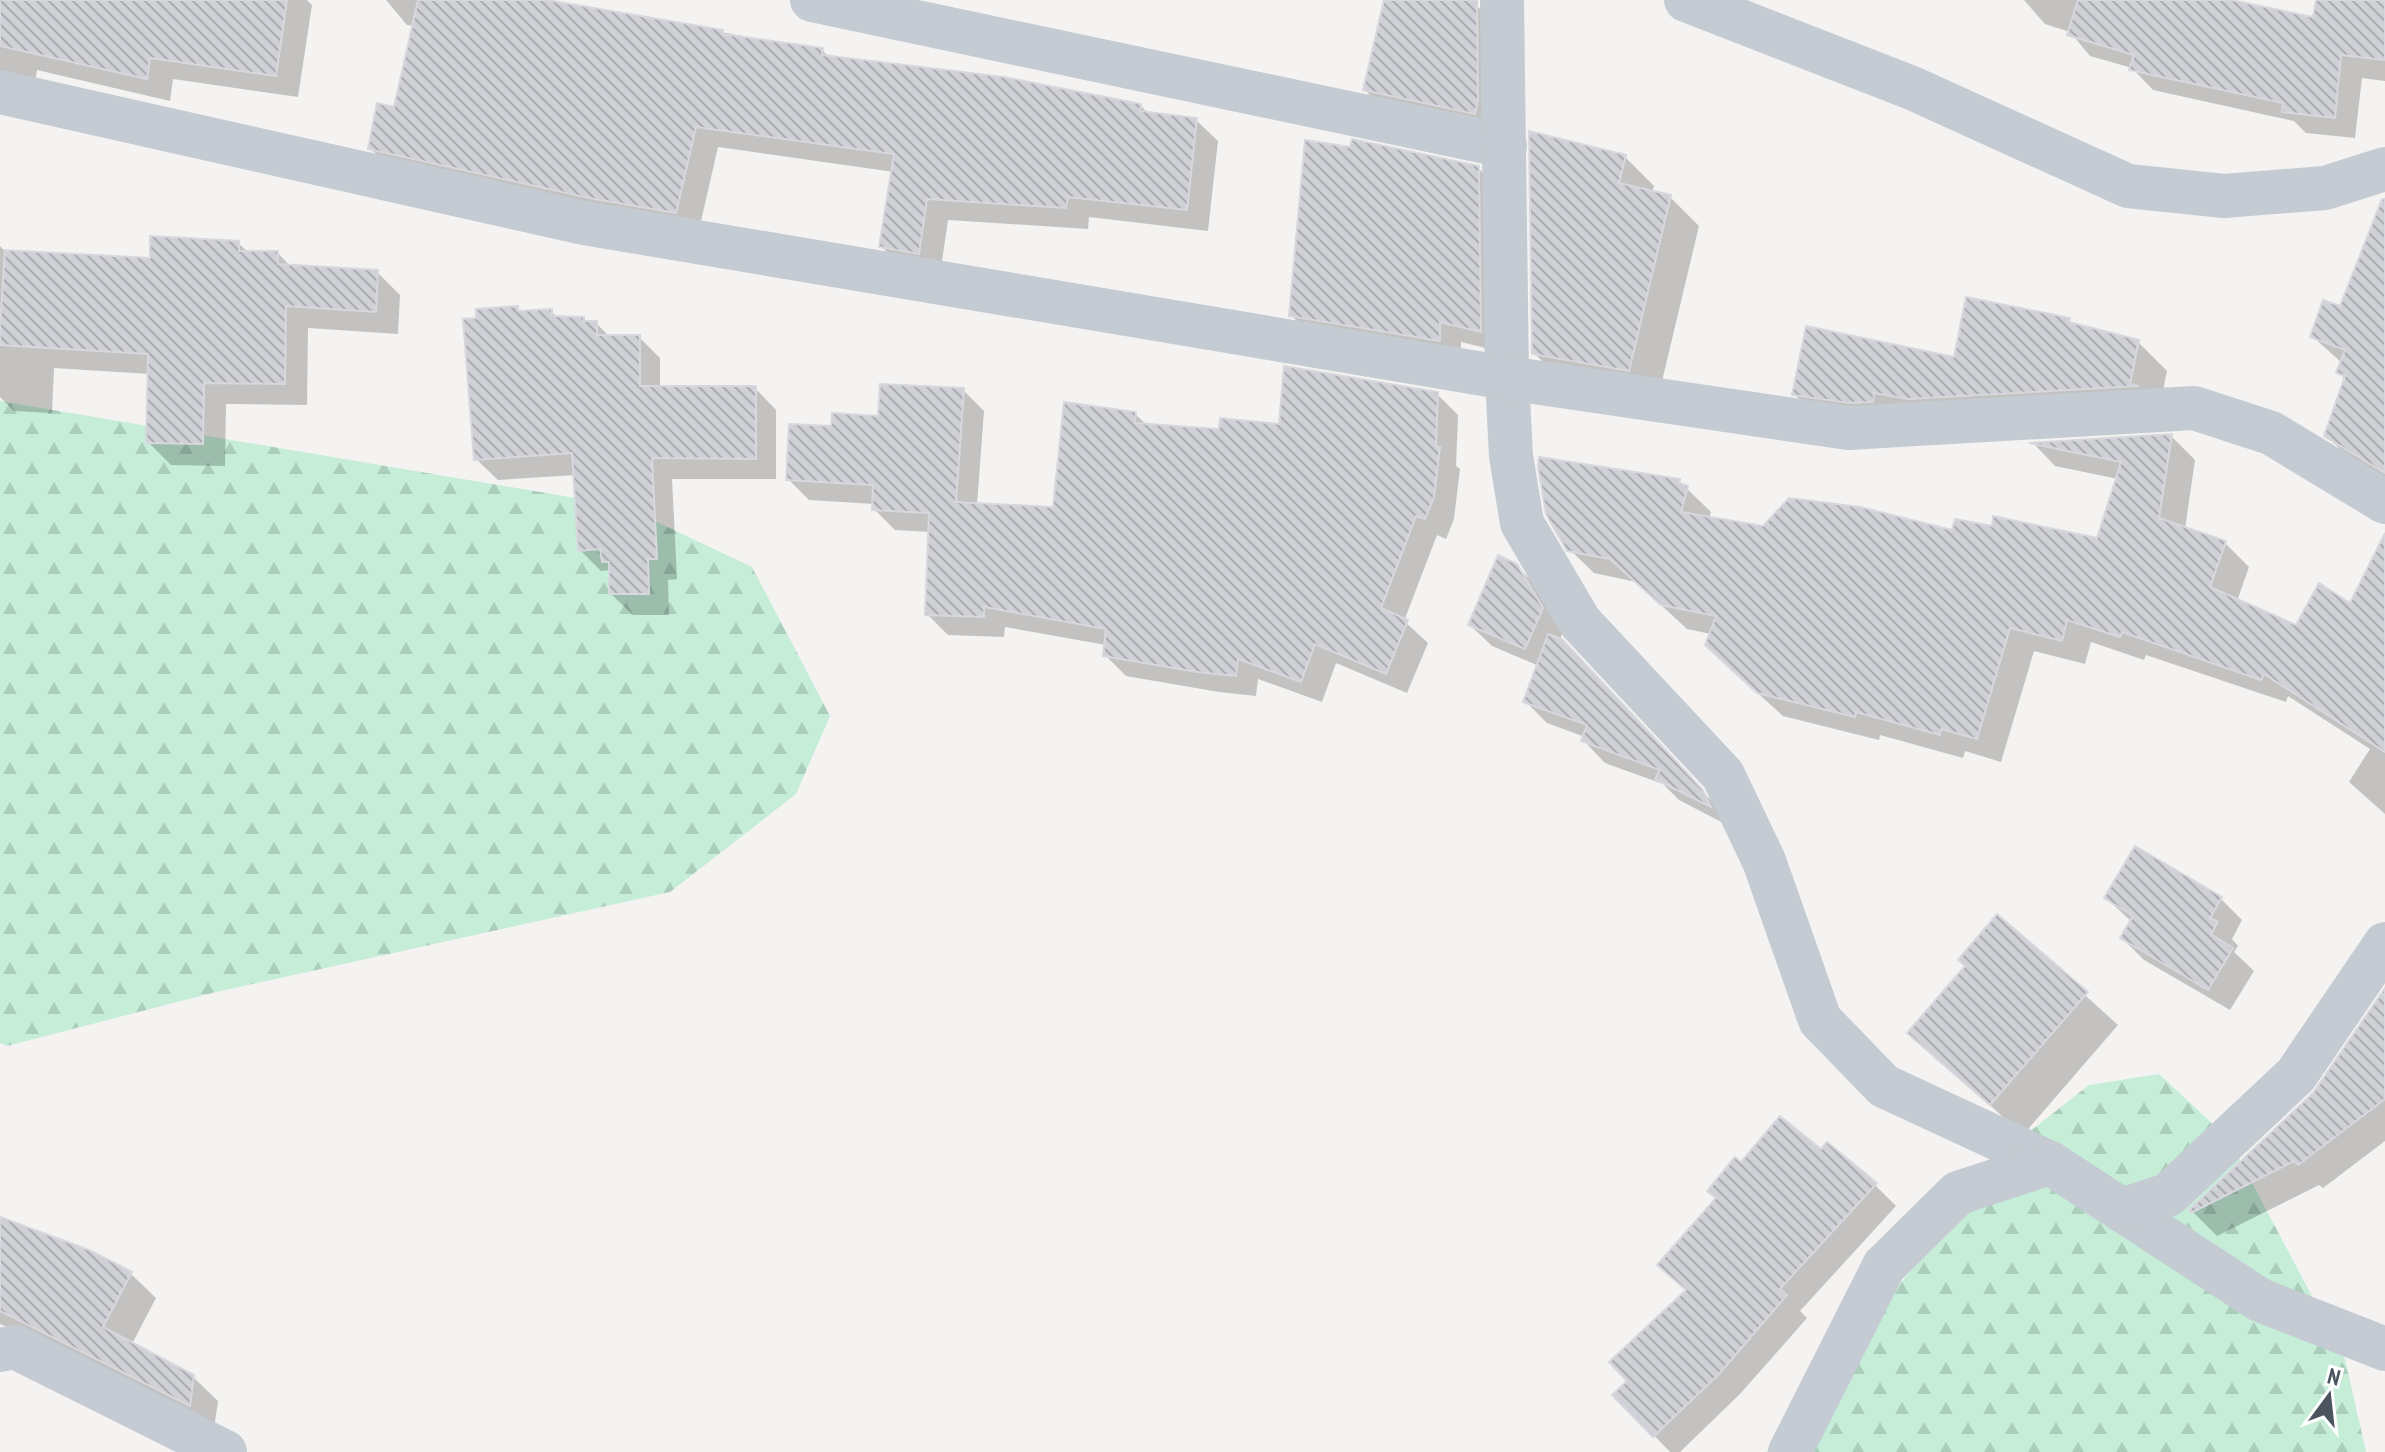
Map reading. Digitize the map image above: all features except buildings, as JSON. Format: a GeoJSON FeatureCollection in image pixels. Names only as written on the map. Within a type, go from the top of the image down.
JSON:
{"type":"FeatureCollection","features":[{"type":"Feature","properties":{"kind":"street"},"geometry":{"type":"LineString","coordinates":[[812,0],[1505,146]]}},
{"type":"Feature","properties":{"kind":"street"},"geometry":{"type":"LineString","coordinates":[[1502,0],[1507,378],[1511,456],[1522,523],[1580,622],[1723,775],[1764,861],[1820,1020],[1884,1086],[2050,1163],[2260,1300],[2385,1349]]}},
{"type":"Feature","properties":{"kind":"street"},"geometry":{"type":"LineString","coordinates":[[1686,0],[1912,88],[2128,186],[2224,196],[2325,188],[2385,169]]}},
{"type":"Feature","properties":{"kind":"street"},"geometry":{"type":"LineString","coordinates":[[0,92],[584,223],[1507,378],[1848,428],[2194,408],[2271,433],[2385,502]]}},
{"type":"Feature","properties":{"kind":"street"},"geometry":{"type":"LineString","coordinates":[[2122,1210],[2168,1195],[2296,1075],[2378,975]]}},
{"type":"Feature","properties":{"kind":"street"},"geometry":{"type":"LineString","coordinates":[[1790,1452],[1884,1266],[1958,1193],[2050,1163]]}},
{"type":"Feature","properties":{"kind":"street"},"geometry":{"type":"LineString","coordinates":[[0,1350],[15,1347],[225,1452]]}},
{"type":"Feature","properties":{"kind":"green space"},"geometry":{"type":"Polygon","coordinates":[[[0,401],[623,506],[752,567],[830,716],[796,794],[670,892],[212,993],[7,1046],[0,1043],[0,401]]]}},
{"type":"Feature","properties":{"kind":"green space"},"geometry":{"type":"Polygon","coordinates":[[[2159,1074],[2229,1139],[2345,1359],[2366,1452],[1767,1452],[2005,1151],[2089,1085],[2159,1074]]]}}]}
